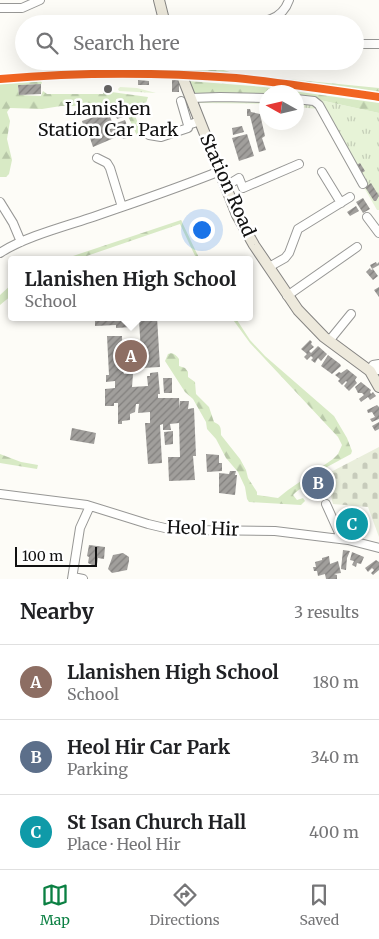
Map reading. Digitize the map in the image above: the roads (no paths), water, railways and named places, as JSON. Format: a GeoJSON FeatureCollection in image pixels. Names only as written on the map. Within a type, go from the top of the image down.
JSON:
{"type":"FeatureCollection","features":[{"type":"Feature","properties":{"kind":"main road"},"geometry":{"type":"LineString","coordinates":[[159,0],[163,15]]}},
{"type":"Feature","properties":{"kind":"main road","name":"Station Road"},"geometry":{"type":"LineString","coordinates":[[179,70],[184,84],[186,100],[200,121],[243,227],[298,310],[329,341],[374,369],[379,387]]}},
{"type":"Feature","properties":{"kind":"street"},"geometry":{"type":"LineString","coordinates":[[0,8],[22,8],[40,0]]}},
{"type":"Feature","properties":{"kind":"street"},"geometry":{"type":"LineString","coordinates":[[280,15],[289,0]]}},
{"type":"Feature","properties":{"kind":"street"},"geometry":{"type":"LineString","coordinates":[[364,45],[379,44]]}},
{"type":"Feature","properties":{"kind":"street"},"geometry":{"type":"LineString","coordinates":[[149,135],[161,137],[188,128],[186,100],[206,97],[259,98]]}},
{"type":"Feature","properties":{"kind":"street"},"geometry":{"type":"LineString","coordinates":[[304,100],[314,101],[320,105],[363,184]]}},
{"type":"Feature","properties":{"kind":"street"},"geometry":{"type":"LineString","coordinates":[[188,124],[200,121]]}},
{"type":"Feature","properties":{"kind":"street"},"geometry":{"type":"LineString","coordinates":[[97,158],[107,163],[110,168],[122,207]]}},
{"type":"Feature","properties":{"kind":"street"},"geometry":{"type":"LineString","coordinates":[[226,186],[240,178],[244,188],[299,164]]}},
{"type":"Feature","properties":{"kind":"street"},"geometry":{"type":"LineString","coordinates":[[0,253],[21,242],[173,190],[220,171]]}},
{"type":"Feature","properties":{"kind":"street"},"geometry":{"type":"LineString","coordinates":[[322,172],[341,203]]}},
{"type":"Feature","properties":{"kind":"street"},"geometry":{"type":"LineString","coordinates":[[269,267],[289,254],[298,229],[350,198]]}},
{"type":"Feature","properties":{"kind":"street"},"geometry":{"type":"LineString","coordinates":[[0,202],[13,223],[21,242]]}},
{"type":"Feature","properties":{"kind":"street"},"geometry":{"type":"LineString","coordinates":[[367,217],[379,234]]}},
{"type":"Feature","properties":{"kind":"street"},"geometry":{"type":"LineString","coordinates":[[287,296],[357,247]]}},
{"type":"Feature","properties":{"kind":"street"},"geometry":{"type":"LineString","coordinates":[[329,341],[351,314]]}},
{"type":"Feature","properties":{"kind":"street","name":"Heol Hir"},"geometry":{"type":"LineString","coordinates":[[0,494],[90,506],[148,524],[176,530],[266,530],[340,538],[362,542],[379,548]]}},
{"type":"Feature","properties":{"kind":"street"},"geometry":{"type":"LineString","coordinates":[[326,504],[340,538]]}},
{"type":"Feature","properties":{"kind":"street"},"geometry":{"type":"LineString","coordinates":[[83,579],[72,578],[80,528],[90,506]]}},
{"type":"Feature","properties":{"kind":"place","name":"Llanishen Station Car Park"},"geometry":{"type":"Point","coordinates":[108,89]}},
{"type":"Feature","properties":{"kind":"place","name":"Llanishen High School"},"geometry":{"type":"Point","coordinates":[131,356]}},
{"type":"Feature","properties":{"kind":"place","name":"Heol Hir Car Park"},"geometry":{"type":"Point","coordinates":[318,483]}},
{"type":"Feature","properties":{"kind":"place","name":"St Isan Church Hall"},"geometry":{"type":"Point","coordinates":[352,524]}}]}
